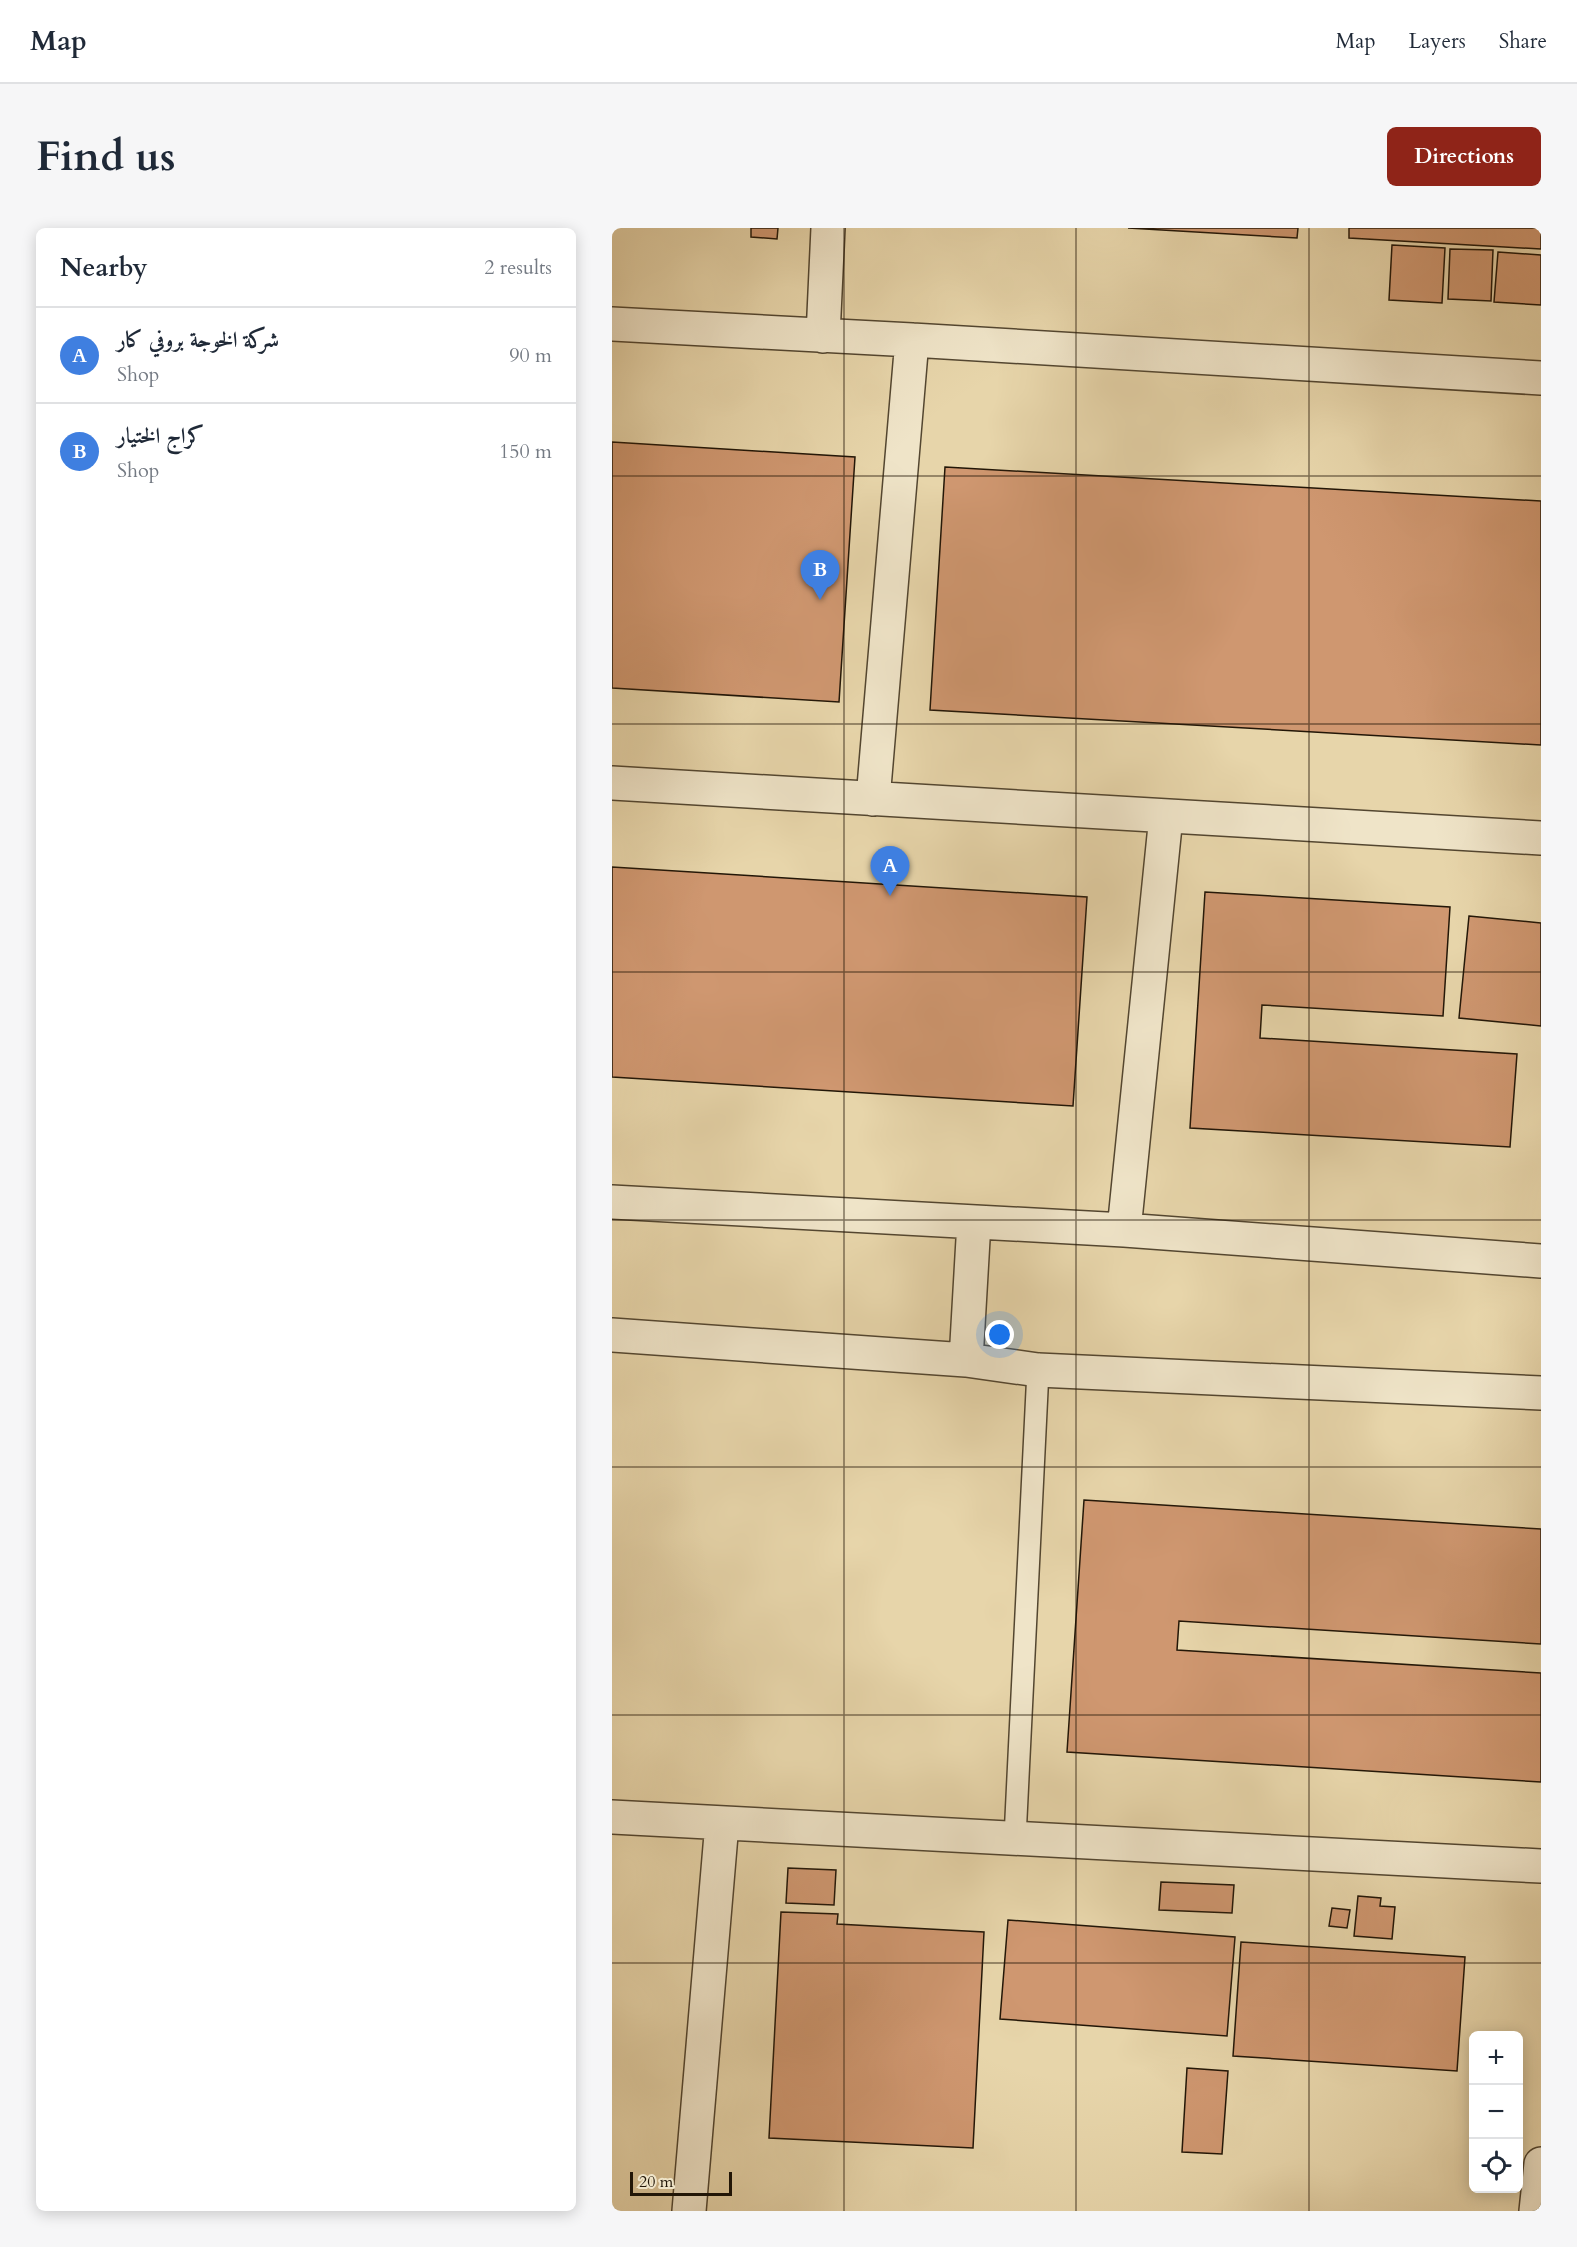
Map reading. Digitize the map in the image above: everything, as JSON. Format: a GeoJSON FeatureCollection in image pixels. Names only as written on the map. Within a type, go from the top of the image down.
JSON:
{"type":"FeatureCollection","features":[{"type":"Feature","properties":{"kind":"street"},"geometry":{"type":"LineString","coordinates":[[823,336],[828,228]]}},
{"type":"Feature","properties":{"kind":"street"},"geometry":{"type":"LineString","coordinates":[[612,324],[1541,378]]}},
{"type":"Feature","properties":{"kind":"street"},"geometry":{"type":"LineString","coordinates":[[873,799],[912,340]]}},
{"type":"Feature","properties":{"kind":"street"},"geometry":{"type":"LineString","coordinates":[[612,783],[1541,838]]}},
{"type":"Feature","properties":{"kind":"street"},"geometry":{"type":"LineString","coordinates":[[1124,1230],[1166,816]]}},
{"type":"Feature","properties":{"kind":"street"},"geometry":{"type":"LineString","coordinates":[[612,1202],[1124,1230],[1541,1261]]}},
{"type":"Feature","properties":{"kind":"street"},"geometry":{"type":"LineString","coordinates":[[966,1360],[974,1222]]}},
{"type":"Feature","properties":{"kind":"street"},"geometry":{"type":"LineString","coordinates":[[612,1335],[966,1360],[1038,1370],[1541,1393]]}},
{"type":"Feature","properties":{"kind":"street"},"geometry":{"type":"LineString","coordinates":[[612,1817],[1541,1866]]}},
{"type":"Feature","properties":{"kind":"street"},"geometry":{"type":"LineString","coordinates":[[689,2211],[722,1823]]}},
{"type":"Feature","properties":{"kind":"street"},"geometry":{"type":"LineString","coordinates":[[1536,2211],[1541,2164]]}},
{"type":"Feature","properties":{"kind":"lane"},"geometry":{"type":"LineString","coordinates":[[1015,1838],[1038,1370]]}},
{"type":"Feature","properties":{"kind":"building"},"geometry":{"type":"Polygon","coordinates":[[[751,228],[778,228],[777,239],[751,237],[751,228]]]}},
{"type":"Feature","properties":{"kind":"building"},"geometry":{"type":"Polygon","coordinates":[[[1128,228],[1298,228],[1297,238],[1128,228]]]}},
{"type":"Feature","properties":{"kind":"building"},"geometry":{"type":"Polygon","coordinates":[[[1349,228],[1541,228],[1541,249],[1349,238],[1349,228]]]}},
{"type":"Feature","properties":{"kind":"building"},"geometry":{"type":"Polygon","coordinates":[[[1392,245],[1445,248],[1442,303],[1389,300],[1392,245]]]}},
{"type":"Feature","properties":{"kind":"building"},"geometry":{"type":"Polygon","coordinates":[[[1450,249],[1493,250],[1491,301],[1448,299],[1450,249]]]}},
{"type":"Feature","properties":{"kind":"building"},"geometry":{"type":"Polygon","coordinates":[[[1498,252],[1541,255],[1541,305],[1494,302],[1498,252]]]}},
{"type":"Feature","properties":{"kind":"building"},"geometry":{"type":"Polygon","coordinates":[[[612,442],[855,457],[839,702],[612,688],[612,442]]]}},
{"type":"Feature","properties":{"kind":"building"},"geometry":{"type":"Polygon","coordinates":[[[945,467],[1541,501],[1541,745],[930,710],[945,467]]]}},
{"type":"Feature","properties":{"kind":"building"},"geometry":{"type":"Polygon","coordinates":[[[612,867],[1087,897],[1073,1106],[612,1077],[612,867]]]}},
{"type":"Feature","properties":{"kind":"building"},"geometry":{"type":"Polygon","coordinates":[[[1205,892],[1450,907],[1443,1016],[1262,1005],[1260,1038],[1517,1054],[1510,1147],[1190,1128],[1205,892]]]}},
{"type":"Feature","properties":{"kind":"building"},"geometry":{"type":"Polygon","coordinates":[[[1469,916],[1541,923],[1541,1026],[1459,1018],[1469,916]]]}},
{"type":"Feature","properties":{"kind":"building"},"geometry":{"type":"Polygon","coordinates":[[[1084,1500],[1541,1529],[1541,1644],[1179,1621],[1177,1650],[1541,1673],[1541,1782],[1067,1752],[1084,1500]]]}},
{"type":"Feature","properties":{"kind":"building"},"geometry":{"type":"Polygon","coordinates":[[[788,1868],[836,1870],[834,1905],[786,1903],[788,1868]]]}},
{"type":"Feature","properties":{"kind":"building"},"geometry":{"type":"Polygon","coordinates":[[[1161,1882],[1234,1885],[1232,1913],[1159,1910],[1161,1882]]]}},
{"type":"Feature","properties":{"kind":"building"},"geometry":{"type":"Polygon","coordinates":[[[1358,1896],[1381,1898],[1380,1906],[1395,1907],[1392,1939],[1354,1936],[1358,1896]]]}},
{"type":"Feature","properties":{"kind":"building"},"geometry":{"type":"Polygon","coordinates":[[[1332,1908],[1350,1910],[1347,1928],[1329,1926],[1332,1908]]]}},
{"type":"Feature","properties":{"kind":"building"},"geometry":{"type":"Polygon","coordinates":[[[781,1912],[838,1914],[837,1924],[984,1932],[973,2148],[769,2138],[781,1912]]]}},
{"type":"Feature","properties":{"kind":"building"},"geometry":{"type":"Polygon","coordinates":[[[1008,1920],[1235,1937],[1227,2036],[1000,2019],[1008,1920]]]}},
{"type":"Feature","properties":{"kind":"building"},"geometry":{"type":"Polygon","coordinates":[[[1241,1942],[1465,1957],[1457,2071],[1233,2056],[1241,1942]]]}},
{"type":"Feature","properties":{"kind":"building"},"geometry":{"type":"Polygon","coordinates":[[[1187,2068],[1228,2071],[1222,2154],[1182,2152],[1187,2068]]]}},
{"type":"Feature","properties":{"kind":"place","name":"كراج الختيار"},"geometry":{"type":"Point","coordinates":[820,600]}},
{"type":"Feature","properties":{"kind":"place","name":"شركة الخوجة بروفي كار"},"geometry":{"type":"Point","coordinates":[890,896]}}]}
